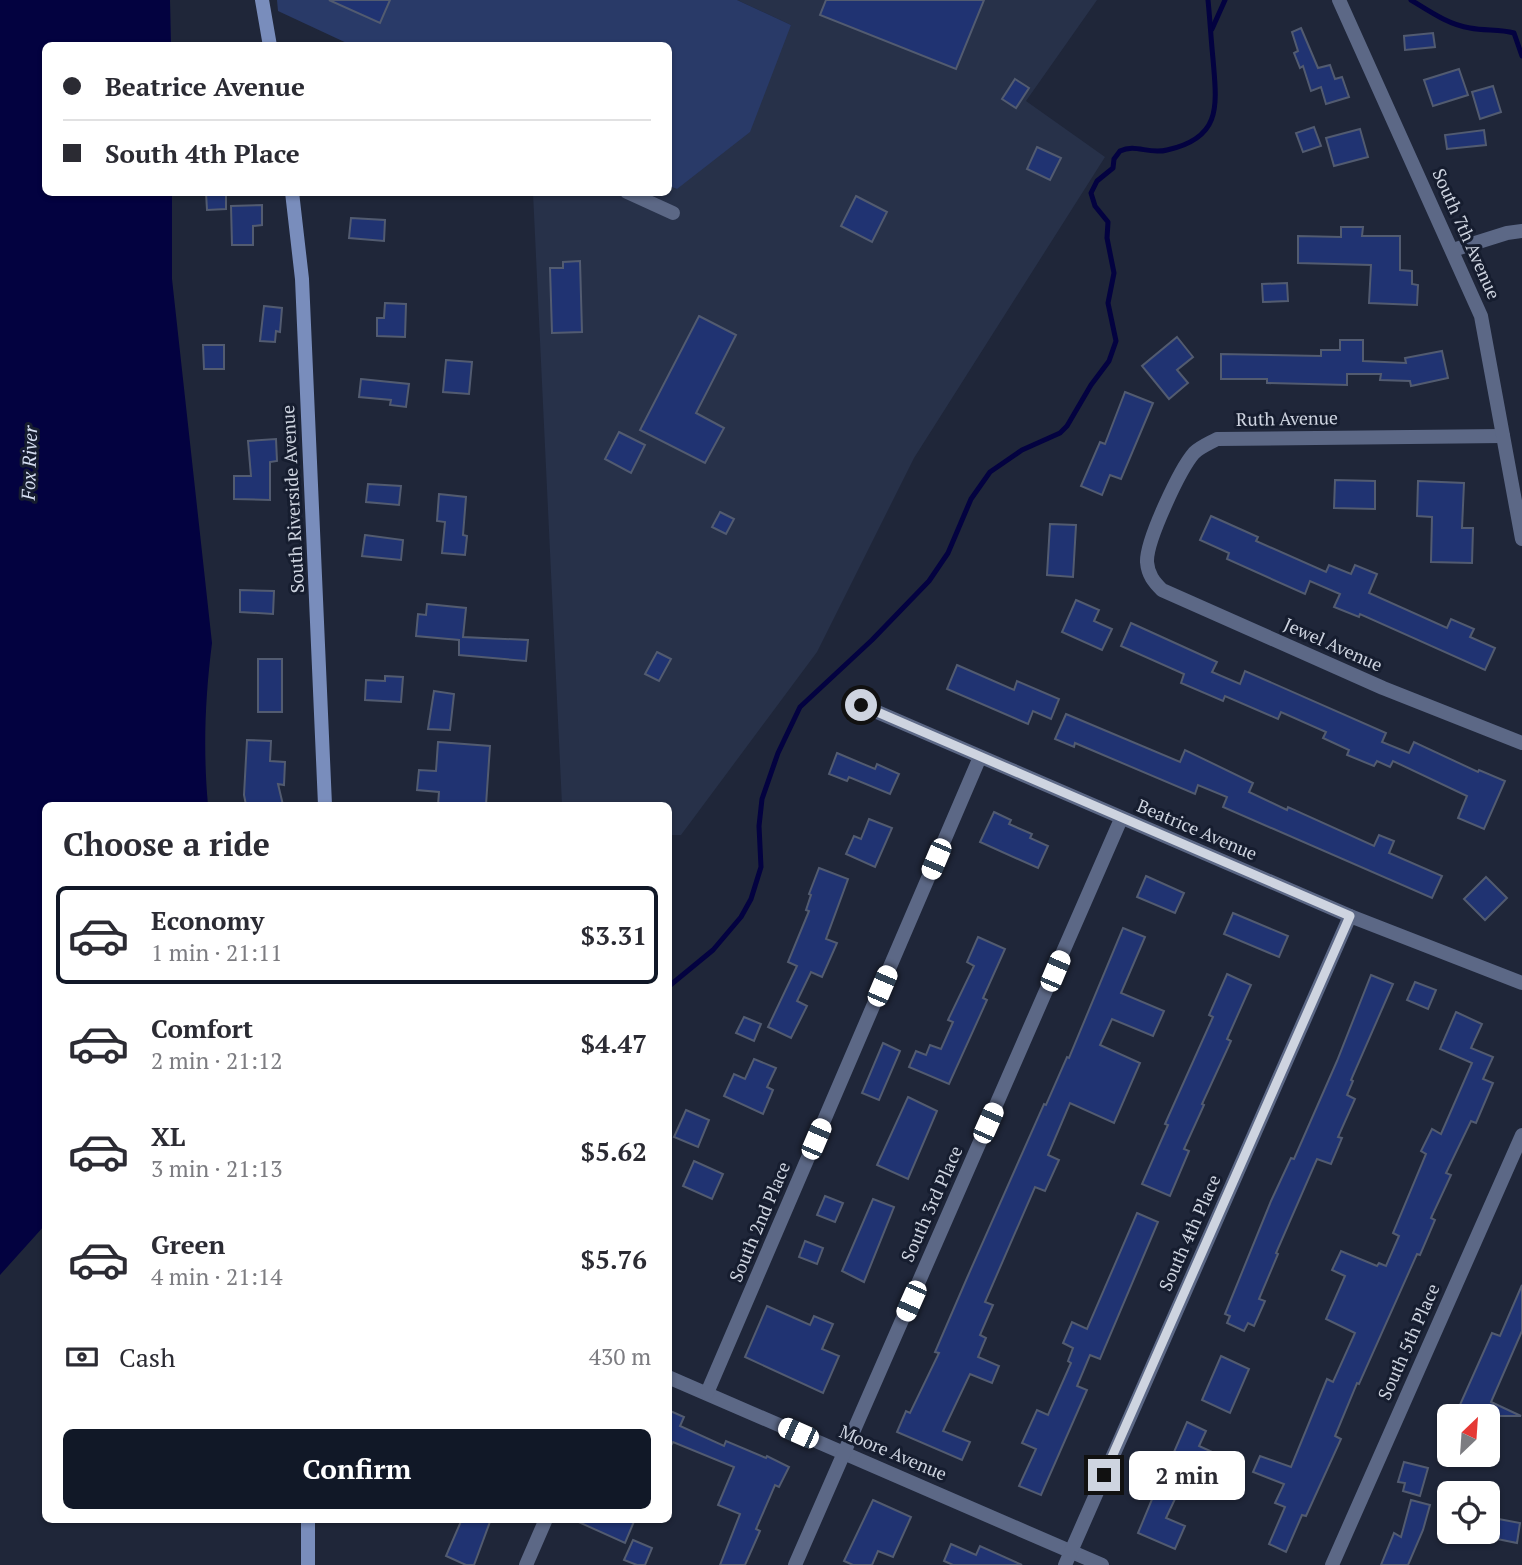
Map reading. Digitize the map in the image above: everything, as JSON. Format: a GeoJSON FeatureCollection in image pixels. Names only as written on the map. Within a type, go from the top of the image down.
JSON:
{"type":"FeatureCollection","features":[{"type":"Feature","properties":{"kind":"main road"},"geometry":{"type":"LineString","coordinates":[[262,0],[269,42]]}},
{"type":"Feature","properties":{"kind":"main road","name":"South Riverside Avenue"},"geometry":{"type":"LineString","coordinates":[[292,196],[302,279],[325,802]]}},
{"type":"Feature","properties":{"kind":"main road"},"geometry":{"type":"LineString","coordinates":[[308,1523],[308,1565]]}},
{"type":"Feature","properties":{"kind":"street","name":"South 7th Avenue"},"geometry":{"type":"LineString","coordinates":[[1339,0],[1482,316],[1522,539]]}},
{"type":"Feature","properties":{"kind":"street"},"geometry":{"type":"LineString","coordinates":[[636,196],[673,213]]}},
{"type":"Feature","properties":{"kind":"street"},"geometry":{"type":"LineString","coordinates":[[1453,250],[1522,231]]}},
{"type":"Feature","properties":{"kind":"street","name":"Ruth Avenue"},"geometry":{"type":"LineString","coordinates":[[1147,561],[1150,544],[1181,470],[1196,451],[1217,439],[1503,436]]}},
{"type":"Feature","properties":{"kind":"street","name":"Jewel Avenue"},"geometry":{"type":"LineString","coordinates":[[1147,561],[1150,576],[1162,590],[1383,688],[1522,743]]}},
{"type":"Feature","properties":{"kind":"street","name":"Beatrice Avenue"},"geometry":{"type":"LineString","coordinates":[[861,705],[1350,916],[1522,984]]}},
{"type":"Feature","properties":{"kind":"street","name":"South 2nd Place"},"geometry":{"type":"LineString","coordinates":[[707,1393],[980,757]]}},
{"type":"Feature","properties":{"kind":"street","name":"South 3rd Place"},"geometry":{"type":"LineString","coordinates":[[795,1565],[1121,819]]}},
{"type":"Feature","properties":{"kind":"street","name":"South 4th Place"},"geometry":{"type":"LineString","coordinates":[[1068,1558],[1350,916]]}},
{"type":"Feature","properties":{"kind":"street","name":"South 5th Place"},"geometry":{"type":"LineString","coordinates":[[1332,1565],[1522,1135]]}},
{"type":"Feature","properties":{"kind":"street","name":"Moore Avenue"},"geometry":{"type":"LineString","coordinates":[[672,1379],[844,1453],[1068,1558],[1102,1565]]}},
{"type":"Feature","properties":{"kind":"street"},"geometry":{"type":"LineString","coordinates":[[526,1565],[544,1523]]}},
{"type":"Feature","properties":{"kind":"shaded area"},"geometry":{"type":"Polygon","coordinates":[[[277,0],[737,0],[791,25],[750,132],[677,189],[672,187],[672,42],[345,42],[278,11],[277,0]]]}},
{"type":"Feature","properties":{"kind":"shaded area"},"geometry":{"type":"Polygon","coordinates":[[[737,0],[1097,0],[1026,101],[1105,157],[914,458],[817,652],[681,835],[672,835],[672,802],[562,802],[533,196],[672,196],[672,187],[677,189],[791,25],[737,0]]]}},
{"type":"Feature","properties":{"kind":"water","name":"Fox River"},"geometry":{"type":"Polygon","coordinates":[[[0,0],[170,0],[171,42],[42,42],[42,196],[172,196],[172,279],[212,643],[206,724],[208,802],[42,802],[42,1228],[0,1275],[0,0]]]}},
{"type":"Feature","properties":{"kind":"building"},"geometry":{"type":"Polygon","coordinates":[[[329,0],[390,0],[380,23],[329,0]]]}},
{"type":"Feature","properties":{"kind":"building"},"geometry":{"type":"Polygon","coordinates":[[[826,0],[984,0],[956,69],[820,15],[826,0]]]}},
{"type":"Feature","properties":{"kind":"building"},"geometry":{"type":"Polygon","coordinates":[[[1301,28],[1318,68],[1330,65],[1335,79],[1342,77],[1349,97],[1326,104],[1321,87],[1311,91],[1303,66],[1300,68],[1294,53],[1298,51],[1292,32],[1301,28]]]}},
{"type":"Feature","properties":{"kind":"building"},"geometry":{"type":"Polygon","coordinates":[[[1433,33],[1435,47],[1405,50],[1404,36],[1433,33]]]}},
{"type":"Feature","properties":{"kind":"building"},"geometry":{"type":"Polygon","coordinates":[[[1459,69],[1468,95],[1433,106],[1424,80],[1459,69]]]}},
{"type":"Feature","properties":{"kind":"building"},"geometry":{"type":"Polygon","coordinates":[[[1015,79],[1029,88],[1016,108],[1002,99],[1015,79]]]}},
{"type":"Feature","properties":{"kind":"building"},"geometry":{"type":"Polygon","coordinates":[[[1493,86],[1501,112],[1480,119],[1472,92],[1493,86]]]}},
{"type":"Feature","properties":{"kind":"building"},"geometry":{"type":"Polygon","coordinates":[[[1314,127],[1321,146],[1303,152],[1296,133],[1314,127]]]}},
{"type":"Feature","properties":{"kind":"building"},"geometry":{"type":"Polygon","coordinates":[[[1360,129],[1368,157],[1334,166],[1326,138],[1360,129]]]}},
{"type":"Feature","properties":{"kind":"building"},"geometry":{"type":"Polygon","coordinates":[[[1484,130],[1486,145],[1447,149],[1445,135],[1484,130]]]}},
{"type":"Feature","properties":{"kind":"building"},"geometry":{"type":"Polygon","coordinates":[[[1037,147],[1061,158],[1050,180],[1027,169],[1037,147]]]}},
{"type":"Feature","properties":{"kind":"building"},"geometry":{"type":"Polygon","coordinates":[[[206,196],[226,196],[226,209],[207,210],[206,196]]]}},
{"type":"Feature","properties":{"kind":"building"},"geometry":{"type":"Polygon","coordinates":[[[856,196],[887,212],[872,242],[841,226],[856,196]]]}},
{"type":"Feature","properties":{"kind":"building"},"geometry":{"type":"Polygon","coordinates":[[[262,205],[262,225],[253,226],[253,245],[232,245],[231,206],[262,205]]]}},
{"type":"Feature","properties":{"kind":"building"},"geometry":{"type":"Polygon","coordinates":[[[351,218],[385,220],[384,241],[349,238],[351,218]]]}},
{"type":"Feature","properties":{"kind":"building"},"geometry":{"type":"Polygon","coordinates":[[[1341,227],[1363,227],[1362,236],[1400,236],[1400,270],[1412,271],[1412,284],[1418,285],[1417,305],[1369,303],[1371,265],[1298,263],[1298,236],[1341,237],[1341,227]]]}},
{"type":"Feature","properties":{"kind":"building"},"geometry":{"type":"Polygon","coordinates":[[[580,261],[582,332],[552,333],[550,268],[563,268],[563,262],[580,261]]]}},
{"type":"Feature","properties":{"kind":"building"},"geometry":{"type":"Polygon","coordinates":[[[1287,283],[1288,301],[1263,302],[1262,284],[1287,283]]]}},
{"type":"Feature","properties":{"kind":"building"},"geometry":{"type":"Polygon","coordinates":[[[385,303],[406,304],[405,337],[377,336],[377,318],[384,318],[385,303]]]}},
{"type":"Feature","properties":{"kind":"building"},"geometry":{"type":"Polygon","coordinates":[[[264,306],[282,308],[280,332],[276,331],[275,342],[260,341],[264,306]]]}},
{"type":"Feature","properties":{"kind":"building"},"geometry":{"type":"Polygon","coordinates":[[[699,316],[736,335],[696,413],[724,428],[705,463],[640,430],[699,316]]]}},
{"type":"Feature","properties":{"kind":"building"},"geometry":{"type":"Polygon","coordinates":[[[1177,337],[1193,357],[1177,370],[1188,383],[1169,399],[1142,366],[1177,337]]]}},
{"type":"Feature","properties":{"kind":"building"},"geometry":{"type":"Polygon","coordinates":[[[1340,340],[1363,340],[1363,361],[1406,363],[1405,358],[1442,351],[1448,378],[1411,386],[1410,381],[1380,380],[1381,374],[1347,374],[1347,385],[1267,383],[1267,379],[1221,379],[1221,354],[1321,356],[1321,350],[1340,350],[1340,340]]]}},
{"type":"Feature","properties":{"kind":"building"},"geometry":{"type":"Polygon","coordinates":[[[203,345],[224,345],[224,369],[204,369],[203,345]]]}},
{"type":"Feature","properties":{"kind":"building"},"geometry":{"type":"Polygon","coordinates":[[[446,360],[472,362],[469,394],[443,392],[446,360]]]}},
{"type":"Feature","properties":{"kind":"building"},"geometry":{"type":"Polygon","coordinates":[[[361,379],[409,384],[406,407],[390,405],[391,400],[359,397],[361,379]]]}},
{"type":"Feature","properties":{"kind":"building"},"geometry":{"type":"Polygon","coordinates":[[[1125,392],[1153,403],[1121,479],[1110,475],[1102,495],[1081,486],[1100,442],[1105,444],[1125,392]]]}},
{"type":"Feature","properties":{"kind":"building"},"geometry":{"type":"Polygon","coordinates":[[[619,432],[645,445],[631,473],[605,459],[619,432]]]}},
{"type":"Feature","properties":{"kind":"building"},"geometry":{"type":"Polygon","coordinates":[[[276,439],[277,461],[270,462],[270,500],[234,499],[234,476],[251,476],[248,441],[276,439]]]}},
{"type":"Feature","properties":{"kind":"building"},"geometry":{"type":"Polygon","coordinates":[[[1335,480],[1375,481],[1375,509],[1334,508],[1335,480]]]}},
{"type":"Feature","properties":{"kind":"building"},"geometry":{"type":"Polygon","coordinates":[[[1418,481],[1464,483],[1462,528],[1473,528],[1472,563],[1431,562],[1432,517],[1417,516],[1418,481]]]}},
{"type":"Feature","properties":{"kind":"building"},"geometry":{"type":"Polygon","coordinates":[[[368,484],[401,486],[399,505],[366,502],[368,484]]]}},
{"type":"Feature","properties":{"kind":"building"},"geometry":{"type":"Polygon","coordinates":[[[439,494],[466,497],[463,535],[467,536],[465,555],[442,553],[445,522],[437,521],[439,494]]]}},
{"type":"Feature","properties":{"kind":"building"},"geometry":{"type":"Polygon","coordinates":[[[720,512],[734,519],[726,534],[712,527],[720,512]]]}},
{"type":"Feature","properties":{"kind":"building"},"geometry":{"type":"Polygon","coordinates":[[[1211,516],[1258,537],[1256,541],[1326,572],[1329,565],[1351,574],[1355,565],[1377,574],[1369,593],[1447,628],[1451,619],[1474,629],[1470,637],[1495,648],[1485,670],[1360,614],[1359,617],[1334,607],[1340,594],[1310,581],[1305,594],[1227,559],[1229,553],[1200,540],[1211,516]]]}},
{"type":"Feature","properties":{"kind":"building"},"geometry":{"type":"Polygon","coordinates":[[[1050,524],[1076,525],[1073,577],[1047,575],[1050,524]]]}},
{"type":"Feature","properties":{"kind":"building"},"geometry":{"type":"Polygon","coordinates":[[[365,535],[403,540],[401,560],[362,556],[365,535]]]}},
{"type":"Feature","properties":{"kind":"building"},"geometry":{"type":"Polygon","coordinates":[[[240,590],[274,591],[273,614],[240,612],[240,590]]]}},
{"type":"Feature","properties":{"kind":"building"},"geometry":{"type":"Polygon","coordinates":[[[1076,600],[1099,610],[1094,621],[1112,629],[1102,650],[1062,632],[1076,600]]]}},
{"type":"Feature","properties":{"kind":"building"},"geometry":{"type":"Polygon","coordinates":[[[427,604],[466,608],[463,637],[528,640],[526,661],[459,655],[459,640],[416,636],[418,614],[426,615],[427,604]]]}},
{"type":"Feature","properties":{"kind":"building"},"geometry":{"type":"Polygon","coordinates":[[[1131,623],[1217,662],[1212,672],[1240,684],[1245,671],[1386,733],[1382,742],[1409,753],[1414,742],[1478,772],[1479,770],[1505,781],[1484,829],[1458,818],[1467,796],[1393,761],[1390,767],[1377,761],[1374,766],[1347,755],[1349,750],[1323,738],[1326,732],[1281,712],[1278,719],[1225,696],[1223,701],[1181,683],[1184,674],[1121,646],[1131,623]]]}},
{"type":"Feature","properties":{"kind":"building"},"geometry":{"type":"Polygon","coordinates":[[[657,652],[671,659],[659,681],[645,674],[657,652]]]}},
{"type":"Feature","properties":{"kind":"building"},"geometry":{"type":"Polygon","coordinates":[[[258,659],[282,659],[282,712],[258,712],[258,659]]]}},
{"type":"Feature","properties":{"kind":"building"},"geometry":{"type":"Polygon","coordinates":[[[957,665],[1014,690],[1017,681],[1059,699],[1051,719],[1033,711],[1028,724],[947,689],[957,665]]]}},
{"type":"Feature","properties":{"kind":"building"},"geometry":{"type":"Polygon","coordinates":[[[385,676],[403,677],[401,702],[365,700],[366,680],[385,681],[385,676]]]}},
{"type":"Feature","properties":{"kind":"building"},"geometry":{"type":"Polygon","coordinates":[[[434,691],[454,694],[450,730],[428,729],[434,691]]]}},
{"type":"Feature","properties":{"kind":"building"},"geometry":{"type":"Polygon","coordinates":[[[1066,714],[1180,762],[1185,750],[1253,783],[1249,792],[1374,846],[1379,835],[1394,841],[1389,853],[1442,876],[1432,898],[1223,807],[1227,797],[1198,785],[1195,794],[1075,743],[1074,747],[1055,739],[1066,714]]]}},
{"type":"Feature","properties":{"kind":"building"},"geometry":{"type":"Polygon","coordinates":[[[247,740],[271,741],[270,761],[285,762],[284,785],[278,784],[282,802],[245,802],[247,740]]]}},
{"type":"Feature","properties":{"kind":"building"},"geometry":{"type":"Polygon","coordinates":[[[438,742],[490,746],[486,802],[438,802],[439,792],[417,790],[419,770],[436,771],[438,742]]]}},
{"type":"Feature","properties":{"kind":"building"},"geometry":{"type":"Polygon","coordinates":[[[837,753],[875,769],[877,764],[899,774],[890,794],[849,777],[847,781],[829,774],[837,753]]]}},
{"type":"Feature","properties":{"kind":"building"},"geometry":{"type":"Polygon","coordinates":[[[994,812],[1011,820],[1009,824],[1032,834],[1030,838],[1048,846],[1038,868],[980,842],[994,812]]]}},
{"type":"Feature","properties":{"kind":"building"},"geometry":{"type":"Polygon","coordinates":[[[869,819],[892,828],[875,867],[846,854],[854,836],[861,839],[869,819]]]}},
{"type":"Feature","properties":{"kind":"building"},"geometry":{"type":"Polygon","coordinates":[[[819,868],[848,879],[826,939],[837,943],[822,977],[811,972],[797,1001],[807,1006],[791,1038],[768,1027],[797,966],[788,962],[809,911],[806,910],[811,895],[809,894],[819,868]]]}},
{"type":"Feature","properties":{"kind":"building"},"geometry":{"type":"Polygon","coordinates":[[[1146,876],[1184,893],[1175,913],[1137,897],[1146,876]]]}},
{"type":"Feature","properties":{"kind":"building"},"geometry":{"type":"Polygon","coordinates":[[[1486,877],[1507,898],[1485,920],[1464,899],[1486,877]]]}},
{"type":"Feature","properties":{"kind":"building"},"geometry":{"type":"Polygon","coordinates":[[[1233,913],[1288,936],[1279,957],[1224,934],[1233,913]]]}},
{"type":"Feature","properties":{"kind":"building"},"geometry":{"type":"Polygon","coordinates":[[[1123,928],[1145,937],[1121,993],[1164,1011],[1153,1036],[1112,1019],[1100,1045],[1140,1063],[1114,1123],[1070,1103],[1048,1155],[1059,1160],[1045,1191],[1035,1187],[985,1302],[993,1305],[980,1335],[986,1338],[978,1357],[999,1366],[992,1383],[970,1374],[943,1431],[970,1442],[962,1460],[897,1432],[906,1411],[910,1413],[939,1353],[935,1352],[1044,1104],[1046,1105],[1067,1057],[1069,1058],[1123,928]]]}},
{"type":"Feature","properties":{"kind":"building"},"geometry":{"type":"Polygon","coordinates":[[[978,937],[1005,949],[983,998],[987,1000],[949,1084],[909,1067],[916,1051],[926,1055],[930,1045],[941,1049],[953,1022],[948,1020],[974,966],[967,962],[978,937]]]}},
{"type":"Feature","properties":{"kind":"building"},"geometry":{"type":"Polygon","coordinates":[[[1227,974],[1251,985],[1227,1039],[1231,1041],[1184,1149],[1189,1151],[1170,1196],[1142,1184],[1168,1125],[1165,1124],[1213,1017],[1209,1015],[1227,974]]]}},
{"type":"Feature","properties":{"kind":"building"},"geometry":{"type":"Polygon","coordinates":[[[1371,975],[1393,984],[1351,1080],[1353,1081],[1347,1095],[1355,1099],[1338,1137],[1342,1138],[1331,1164],[1317,1159],[1259,1299],[1265,1301],[1254,1326],[1248,1323],[1244,1331],[1227,1323],[1230,1316],[1225,1314],[1271,1201],[1291,1158],[1294,1159],[1337,1061],[1371,975]]]}},
{"type":"Feature","properties":{"kind":"building"},"geometry":{"type":"Polygon","coordinates":[[[1415,982],[1436,990],[1428,1009],[1407,1000],[1415,982]]]}},
{"type":"Feature","properties":{"kind":"building"},"geometry":{"type":"Polygon","coordinates":[[[1456,1012],[1482,1024],[1471,1048],[1493,1057],[1483,1079],[1493,1083],[1476,1123],[1471,1121],[1446,1173],[1451,1175],[1431,1218],[1435,1220],[1359,1384],[1357,1383],[1335,1436],[1341,1439],[1306,1516],[1302,1515],[1286,1552],[1269,1544],[1285,1507],[1275,1503],[1284,1484],[1253,1472],[1260,1456],[1291,1467],[1327,1379],[1333,1382],[1355,1333],[1326,1319],[1345,1276],[1332,1270],[1341,1251],[1377,1266],[1379,1263],[1386,1266],[1399,1236],[1393,1233],[1426,1154],[1421,1151],[1432,1129],[1441,1134],[1472,1063],[1440,1049],[1456,1012]]]}},
{"type":"Feature","properties":{"kind":"building"},"geometry":{"type":"Polygon","coordinates":[[[744,1017],[761,1024],[754,1041],[736,1033],[744,1017]]]}},
{"type":"Feature","properties":{"kind":"building"},"geometry":{"type":"Polygon","coordinates":[[[883,1043],[900,1051],[879,1100],[862,1093],[883,1043]]]}},
{"type":"Feature","properties":{"kind":"building"},"geometry":{"type":"Polygon","coordinates":[[[754,1059],[776,1068],[767,1087],[773,1090],[763,1114],[724,1096],[734,1074],[745,1079],[754,1059]]]}},
{"type":"Feature","properties":{"kind":"building"},"geometry":{"type":"Polygon","coordinates":[[[908,1097],[937,1111],[908,1179],[877,1165],[908,1097]]]}},
{"type":"Feature","properties":{"kind":"building"},"geometry":{"type":"Polygon","coordinates":[[[686,1110],[709,1120],[698,1147],[674,1137],[686,1110]]]}},
{"type":"Feature","properties":{"kind":"building"},"geometry":{"type":"Polygon","coordinates":[[[694,1161],[723,1174],[712,1199],[683,1186],[694,1161]]]}},
{"type":"Feature","properties":{"kind":"building"},"geometry":{"type":"Polygon","coordinates":[[[825,1196],[843,1203],[835,1222],[817,1215],[825,1196]]]}},
{"type":"Feature","properties":{"kind":"building"},"geometry":{"type":"Polygon","coordinates":[[[873,1199],[894,1207],[864,1282],[842,1271],[873,1199]]]}},
{"type":"Feature","properties":{"kind":"building"},"geometry":{"type":"Polygon","coordinates":[[[1137,1213],[1158,1222],[1100,1359],[1090,1355],[1077,1386],[1087,1390],[1041,1495],[1019,1486],[1036,1449],[1022,1443],[1037,1410],[1048,1415],[1071,1363],[1068,1361],[1073,1348],[1063,1343],[1072,1322],[1087,1329],[1137,1213]]]}},
{"type":"Feature","properties":{"kind":"building"},"geometry":{"type":"Polygon","coordinates":[[[805,1241],[823,1248],[817,1264],[799,1257],[805,1241]]]}},
{"type":"Feature","properties":{"kind":"building"},"geometry":{"type":"Polygon","coordinates":[[[1522,1285],[1522,1331],[1491,1402],[1495,1404],[1460,1404],[1492,1333],[1500,1336],[1522,1285]]]}},
{"type":"Feature","properties":{"kind":"building"},"geometry":{"type":"Polygon","coordinates":[[[767,1306],[810,1325],[814,1316],[833,1324],[822,1349],[839,1356],[823,1393],[745,1357],[767,1306]]]}},
{"type":"Feature","properties":{"kind":"building"},"geometry":{"type":"Polygon","coordinates":[[[1221,1356],[1249,1369],[1230,1413],[1202,1400],[1221,1356]]]}},
{"type":"Feature","properties":{"kind":"building"},"geometry":{"type":"Polygon","coordinates":[[[1500,1406],[1521,1416],[1500,1416],[1500,1406]]]}},
{"type":"Feature","properties":{"kind":"building"},"geometry":{"type":"Polygon","coordinates":[[[672,1412],[684,1417],[680,1426],[724,1446],[726,1441],[789,1467],[779,1487],[775,1485],[756,1529],[760,1531],[745,1565],[720,1565],[740,1514],[718,1505],[734,1467],[673,1442],[672,1412]]]}},
{"type":"Feature","properties":{"kind":"building"},"geometry":{"type":"Polygon","coordinates":[[[1187,1422],[1206,1431],[1199,1446],[1232,1461],[1223,1481],[1190,1467],[1166,1518],[1185,1526],[1175,1549],[1138,1533],[1153,1497],[1149,1495],[1163,1464],[1168,1466],[1187,1422]]]}},
{"type":"Feature","properties":{"kind":"building"},"geometry":{"type":"Polygon","coordinates":[[[1404,1462],[1428,1468],[1420,1496],[1403,1491],[1405,1483],[1398,1482],[1404,1462]]]}},
{"type":"Feature","properties":{"kind":"building"},"geometry":{"type":"Polygon","coordinates":[[[873,1500],[911,1517],[893,1557],[878,1551],[872,1565],[853,1565],[844,1561],[873,1500]]]}},
{"type":"Feature","properties":{"kind":"building"},"geometry":{"type":"Polygon","coordinates":[[[1411,1500],[1430,1505],[1408,1565],[1381,1565],[1394,1533],[1401,1537],[1411,1500]]]}},
{"type":"Feature","properties":{"kind":"building"},"geometry":{"type":"Polygon","coordinates":[[[1500,1519],[1520,1523],[1517,1543],[1500,1540],[1500,1519]]]}},
{"type":"Feature","properties":{"kind":"building"},"geometry":{"type":"Polygon","coordinates":[[[460,1523],[490,1523],[474,1565],[466,1565],[446,1556],[460,1523]]]}},
{"type":"Feature","properties":{"kind":"building"},"geometry":{"type":"Polygon","coordinates":[[[581,1523],[633,1523],[625,1543],[581,1523]]]}},
{"type":"Feature","properties":{"kind":"building"},"geometry":{"type":"Polygon","coordinates":[[[633,1540],[652,1548],[645,1565],[624,1560],[633,1540]]]}},
{"type":"Feature","properties":{"kind":"building"},"geometry":{"type":"Polygon","coordinates":[[[951,1544],[976,1555],[980,1546],[1022,1565],[953,1565],[944,1561],[951,1544]]]}},
{"type":"Feature","properties":{"kind":"waterway"},"geometry":{"type":"LineString","coordinates":[[672,984],[713,950],[741,917],[751,899],[761,867],[759,826],[762,799],[778,753],[800,707],[872,640],[929,581],[948,553],[971,499],[990,472],[1022,450],[1060,433],[1109,361],[1116,341],[1108,303],[1114,273],[1107,238],[1108,222],[1095,206],[1091,193],[1097,181],[1113,168],[1114,159],[1120,151],[1131,148],[1167,150],[1185,145],[1207,128],[1215,105],[1208,0]]}},
{"type":"Feature","properties":{"kind":"waterway"},"geometry":{"type":"LineString","coordinates":[[1212,29],[1225,0]]}},
{"type":"Feature","properties":{"kind":"waterway"},"geometry":{"type":"LineString","coordinates":[[1411,0],[1454,24],[1514,33],[1522,56]]}},
{"type":"Feature","properties":{"kind":"route"},"geometry":{"type":"LineString","coordinates":[[861,705],[1350,916],[1104,1475]]}}]}
